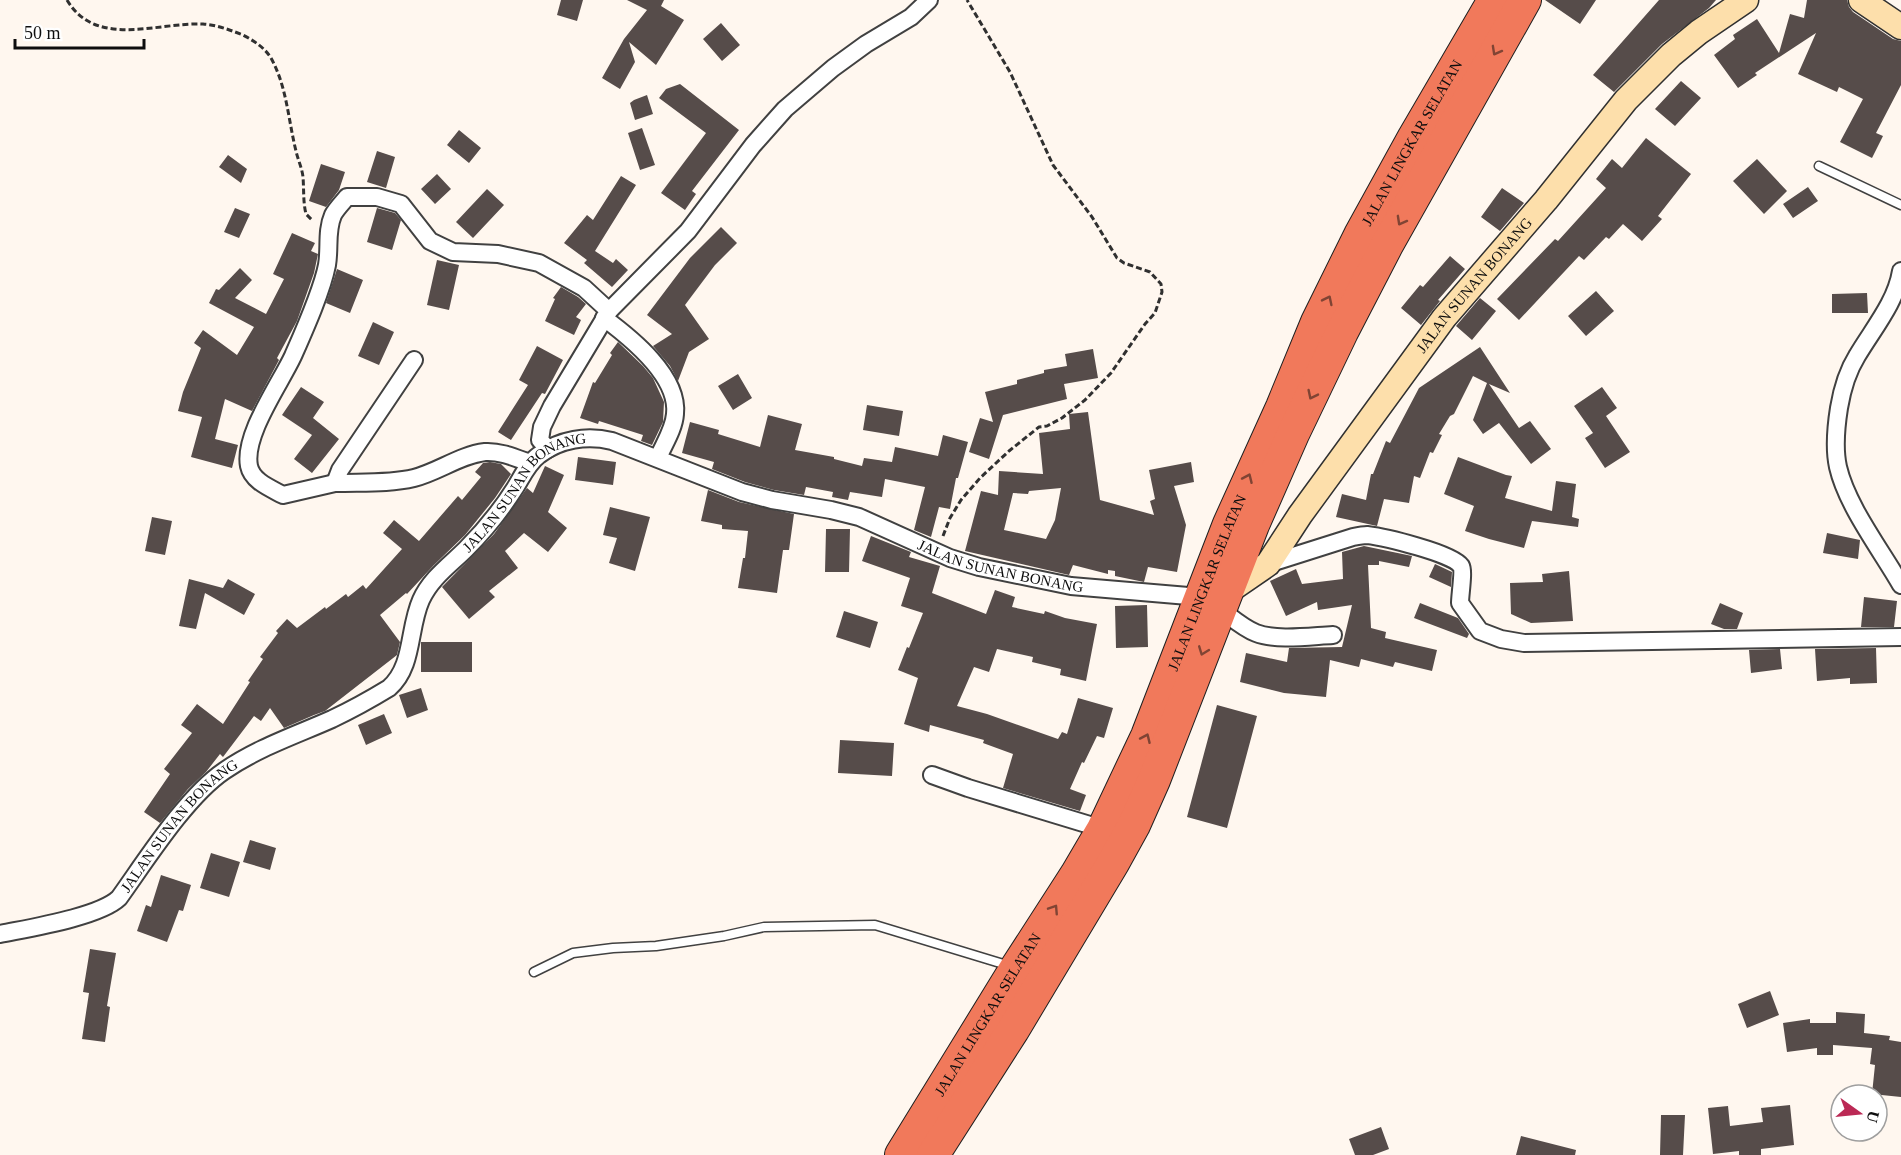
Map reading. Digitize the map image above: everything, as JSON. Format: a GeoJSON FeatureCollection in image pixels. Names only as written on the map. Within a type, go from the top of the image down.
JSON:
{"type":"FeatureCollection","features":[{"type":"Feature","properties":{"kind":"highway","name":"JALAN LINGKAR SELATAN"},"geometry":{"type":"LineString","coordinates":[[901,1155],[981,1053],[1098,889],[1134,825],[1154,780],[1215,600],[1229,524],[1322,313],[1360,235],[1413,137],[1494,0]]}},
{"type":"Feature","properties":{"kind":"highway","name":"JALAN LINGKAR SELATAN"},"geometry":{"type":"LineString","coordinates":[[933,1155],[981,1053],[1016,968],[1103,829],[1342,332],[1387,245],[1525,0]]}},
{"type":"Feature","properties":{"kind":"street"},"geometry":{"type":"LineString","coordinates":[[548,449],[540,440],[542,427],[563,386],[607,315],[688,231],[753,145],[785,109],[833,68],[866,44],[911,17],[929,0]]}},
{"type":"Feature","properties":{"kind":"street","name":"JALAN SUNAN BONANG"},"geometry":{"type":"LineString","coordinates":[[0,934],[47,924],[102,909],[112,904],[119,898],[193,800],[224,771],[265,748],[334,718],[376,696],[395,682],[405,666],[417,611],[425,592],[440,573],[484,530],[514,490],[530,463],[548,449],[578,438],[597,437],[658,458],[742,492],[859,517],[950,558],[989,570],[1071,586],[1215,600],[1268,564],[1300,515],[1444,318],[1546,200],[1626,100],[1671,55],[1699,32],[1746,0]]}},
{"type":"Feature","properties":{"kind":"street"},"geometry":{"type":"LineString","coordinates":[[1861,0],[1901,27]]}},
{"type":"Feature","properties":{"kind":"street"},"geometry":{"type":"LineString","coordinates":[[530,463],[502,454],[485,452],[414,478],[379,482],[334,483],[283,495],[259,483],[249,467],[249,448],[253,433],[293,355],[317,295],[327,266],[328,231],[333,214],[347,196],[370,196],[400,204],[430,241],[453,252],[498,254],[539,263],[584,288],[607,315],[653,361],[671,392],[675,413],[658,458]]}},
{"type":"Feature","properties":{"kind":"street"},"geometry":{"type":"LineString","coordinates":[[1901,271],[1889,303],[1848,374],[1837,417],[1836,440],[1838,468],[1852,504],[1901,585]]}},
{"type":"Feature","properties":{"kind":"street"},"geometry":{"type":"LineString","coordinates":[[334,483],[340,470],[414,360]]}},
{"type":"Feature","properties":{"kind":"street"},"geometry":{"type":"LineString","coordinates":[[1268,564],[1366,535],[1430,551],[1451,559],[1460,566],[1462,571],[1460,603],[1480,630],[1501,639],[1524,643],[1901,637]]}},
{"type":"Feature","properties":{"kind":"street"},"geometry":{"type":"LineString","coordinates":[[1215,600],[1249,630],[1262,635],[1272,637],[1333,635]]}},
{"type":"Feature","properties":{"kind":"street"},"geometry":{"type":"LineString","coordinates":[[932,775],[968,789],[1103,829]]}},
{"type":"Feature","properties":{"kind":"lane"},"geometry":{"type":"LineString","coordinates":[[1820,166],[1901,205]]}},
{"type":"Feature","properties":{"kind":"lane"},"geometry":{"type":"LineString","coordinates":[[534,972],[573,953],[656,946],[724,936],[764,927],[875,925],[1016,968]]}},
{"type":"Feature","properties":{"kind":"path"},"geometry":{"type":"LineString","coordinates":[[67,0],[82,18],[104,27],[126,30],[206,24],[235,32],[264,49],[271,58],[283,85],[303,177],[306,214],[328,231]]}},
{"type":"Feature","properties":{"kind":"path"},"geometry":{"type":"LineString","coordinates":[[936,552],[950,518],[961,500],[980,478],[1008,451],[1039,427],[1047,426],[1062,418],[1085,400],[1111,373],[1155,313],[1162,292],[1161,284],[1150,272],[1124,263],[1117,258],[1092,217],[1053,165],[1010,72],[967,0]]}},
{"type":"Feature","properties":{"kind":"building"},"geometry":{"type":"Polygon","coordinates":[[[561,0],[583,0],[577,21],[557,15],[561,0]]]}},
{"type":"Feature","properties":{"kind":"building"},"geometry":{"type":"Polygon","coordinates":[[[627,0],[664,0],[661,6],[684,20],[656,65],[629,42],[635,62],[620,89],[602,78],[624,39],[647,10],[627,0]]]}},
{"type":"Feature","properties":{"kind":"building"},"geometry":{"type":"Polygon","coordinates":[[[1545,0],[1596,0],[1580,24],[1545,0]]]}},
{"type":"Feature","properties":{"kind":"building"},"geometry":{"type":"Polygon","coordinates":[[[1659,0],[1716,0],[1662,44],[1614,92],[1593,75],[1659,0]]]}},
{"type":"Feature","properties":{"kind":"building"},"geometry":{"type":"Polygon","coordinates":[[[1807,0],[1847,0],[1853,12],[1893,39],[1901,41],[1901,85],[1876,133],[1883,136],[1872,158],[1840,142],[1863,99],[1839,87],[1837,92],[1798,74],[1816,33],[1755,73],[1757,75],[1738,88],[1714,55],[1735,39],[1733,35],[1757,19],[1779,53],[1790,14],[1804,18],[1807,0]]]}},
{"type":"Feature","properties":{"kind":"building"},"geometry":{"type":"Polygon","coordinates":[[[721,23],[740,45],[722,61],[703,39],[721,23]]]}},
{"type":"Feature","properties":{"kind":"building"},"geometry":{"type":"Polygon","coordinates":[[[1681,81],[1701,98],[1675,126],[1655,109],[1681,81]]]}},
{"type":"Feature","properties":{"kind":"building"},"geometry":{"type":"Polygon","coordinates":[[[680,84],[739,130],[692,191],[696,194],[685,210],[661,193],[706,133],[659,98],[666,89],[680,84]]]}},
{"type":"Feature","properties":{"kind":"building"},"geometry":{"type":"Polygon","coordinates":[[[647,95],[653,114],[635,120],[630,103],[647,95]]]}},
{"type":"Feature","properties":{"kind":"building"},"geometry":{"type":"Polygon","coordinates":[[[642,128],[655,165],[640,170],[628,133],[642,128]]]}},
{"type":"Feature","properties":{"kind":"building"},"geometry":{"type":"Polygon","coordinates":[[[459,130],[481,148],[469,163],[447,145],[459,130]]]}},
{"type":"Feature","properties":{"kind":"building"},"geometry":{"type":"Polygon","coordinates":[[[1646,138],[1691,174],[1658,216],[1662,219],[1642,241],[1623,224],[1609,239],[1606,237],[1584,260],[1579,256],[1519,320],[1497,299],[1555,239],[1558,241],[1606,188],[1596,179],[1612,159],[1622,168],[1646,138]]]}},
{"type":"Feature","properties":{"kind":"building"},"geometry":{"type":"Polygon","coordinates":[[[377,151],[395,157],[386,188],[367,182],[377,151]]]}},
{"type":"Feature","properties":{"kind":"building"},"geometry":{"type":"Polygon","coordinates":[[[228,155],[247,169],[241,183],[219,167],[228,155]]]}},
{"type":"Feature","properties":{"kind":"building"},"geometry":{"type":"Polygon","coordinates":[[[1757,159],[1787,191],[1764,214],[1733,181],[1757,159]]]}},
{"type":"Feature","properties":{"kind":"building"},"geometry":{"type":"Polygon","coordinates":[[[321,164],[345,172],[339,190],[326,207],[309,201],[321,164]]]}},
{"type":"Feature","properties":{"kind":"building"},"geometry":{"type":"Polygon","coordinates":[[[437,174],[451,189],[435,204],[421,189],[437,174]]]}},
{"type":"Feature","properties":{"kind":"building"},"geometry":{"type":"Polygon","coordinates":[[[621,176],[636,185],[595,251],[613,263],[616,259],[628,270],[612,287],[584,263],[587,260],[564,243],[587,215],[593,220],[621,176]]]}},
{"type":"Feature","properties":{"kind":"building"},"geometry":{"type":"Polygon","coordinates":[[[1808,187],[1818,201],[1793,218],[1783,204],[1808,187]]]}},
{"type":"Feature","properties":{"kind":"building"},"geometry":{"type":"Polygon","coordinates":[[[1502,188],[1524,203],[1500,231],[1481,217],[1502,188]]]}},
{"type":"Feature","properties":{"kind":"building"},"geometry":{"type":"Polygon","coordinates":[[[487,189],[504,205],[473,238],[456,222],[487,189]]]}},
{"type":"Feature","properties":{"kind":"building"},"geometry":{"type":"Polygon","coordinates":[[[235,208],[250,214],[239,238],[224,232],[235,208]]]}},
{"type":"Feature","properties":{"kind":"building"},"geometry":{"type":"Polygon","coordinates":[[[377,208],[395,213],[401,220],[392,250],[367,242],[377,208]]]}},
{"type":"Feature","properties":{"kind":"building"},"geometry":{"type":"Polygon","coordinates":[[[721,227],[737,243],[715,265],[685,305],[709,339],[689,352],[678,381],[670,366],[653,346],[672,334],[647,315],[690,258],[721,227]]]}},
{"type":"Feature","properties":{"kind":"building"},"geometry":{"type":"Polygon","coordinates":[[[292,233],[315,243],[311,251],[318,254],[314,273],[297,321],[252,411],[225,399],[215,439],[238,445],[232,468],[191,457],[202,417],[178,411],[183,392],[201,348],[194,343],[203,330],[237,355],[254,327],[209,303],[216,289],[219,290],[240,268],[252,280],[235,298],[266,314],[284,279],[273,274],[292,233]]]}},
{"type":"Feature","properties":{"kind":"building"},"geometry":{"type":"Polygon","coordinates":[[[1450,256],[1465,269],[1438,300],[1440,301],[1421,325],[1401,308],[1420,285],[1423,287],[1450,256]]]}},
{"type":"Feature","properties":{"kind":"building"},"geometry":{"type":"Polygon","coordinates":[[[437,260],[459,265],[449,310],[427,305],[437,260]]]}},
{"type":"Feature","properties":{"kind":"building"},"geometry":{"type":"Polygon","coordinates":[[[337,269],[363,280],[350,313],[326,303],[337,269]]]}},
{"type":"Feature","properties":{"kind":"building"},"geometry":{"type":"Polygon","coordinates":[[[561,287],[586,304],[576,317],[581,320],[574,335],[545,321],[555,299],[553,298],[561,287]]]}},
{"type":"Feature","properties":{"kind":"building"},"geometry":{"type":"Polygon","coordinates":[[[1596,291],[1614,311],[1586,336],[1568,316],[1596,291]]]}},
{"type":"Feature","properties":{"kind":"building"},"geometry":{"type":"Polygon","coordinates":[[[1867,293],[1868,313],[1832,313],[1832,294],[1867,293]]]}},
{"type":"Feature","properties":{"kind":"building"},"geometry":{"type":"Polygon","coordinates":[[[1480,298],[1496,311],[1472,340],[1456,326],[1480,298]]]}},
{"type":"Feature","properties":{"kind":"building"},"geometry":{"type":"Polygon","coordinates":[[[373,322],[394,332],[379,365],[358,356],[373,322]]]}},
{"type":"Feature","properties":{"kind":"building"},"geometry":{"type":"Polygon","coordinates":[[[618,342],[653,378],[664,402],[663,422],[652,445],[641,441],[643,435],[599,421],[598,424],[580,418],[593,382],[595,383],[618,342]]]}},
{"type":"Feature","properties":{"kind":"building"},"geometry":{"type":"Polygon","coordinates":[[[537,346],[563,360],[545,394],[542,393],[511,440],[498,432],[528,385],[519,380],[537,346]]]}},
{"type":"Feature","properties":{"kind":"building"},"geometry":{"type":"Polygon","coordinates":[[[1480,347],[1510,393],[1489,384],[1519,428],[1530,421],[1551,449],[1531,464],[1499,423],[1483,434],[1473,420],[1487,383],[1473,376],[1454,414],[1450,416],[1439,434],[1442,435],[1433,453],[1430,452],[1420,478],[1414,476],[1409,503],[1384,499],[1377,526],[1336,517],[1342,494],[1366,500],[1371,474],[1373,474],[1386,441],[1390,443],[1419,388],[1480,347]]]}},
{"type":"Feature","properties":{"kind":"building"},"geometry":{"type":"Polygon","coordinates":[[[1093,349],[1098,378],[1064,384],[1067,399],[1003,415],[989,459],[969,452],[980,418],[993,422],[985,392],[1017,384],[1017,380],[1044,373],[1044,370],[1067,366],[1065,354],[1093,349]]]}},
{"type":"Feature","properties":{"kind":"building"},"geometry":{"type":"Polygon","coordinates":[[[738,374],[752,398],[733,410],[718,386],[738,374]]]}},
{"type":"Feature","properties":{"kind":"building"},"geometry":{"type":"Polygon","coordinates":[[[301,387],[324,402],[313,418],[339,439],[312,473],[294,459],[312,435],[282,415],[301,387]]]}},
{"type":"Feature","properties":{"kind":"building"},"geometry":{"type":"Polygon","coordinates":[[[1602,387],[1617,408],[1606,416],[1630,452],[1605,468],[1585,438],[1593,433],[1574,406],[1602,387]]]}},
{"type":"Feature","properties":{"kind":"building"},"geometry":{"type":"Polygon","coordinates":[[[867,405],[903,411],[899,436],[863,430],[867,405]]]}},
{"type":"Feature","properties":{"kind":"building"},"geometry":{"type":"Polygon","coordinates":[[[1088,412],[1100,500],[1154,515],[1150,501],[1155,499],[1149,470],[1191,462],[1194,482],[1174,486],[1186,525],[1177,572],[1148,567],[1144,582],[1115,576],[1115,571],[1108,570],[1108,574],[1073,565],[1069,575],[965,551],[981,491],[998,495],[999,471],[1043,474],[1039,433],[1070,429],[1069,414],[1088,412]],[[1061,488],[1029,491],[1028,494],[1013,493],[1004,530],[1046,539],[1055,520],[1061,488]]]}},
{"type":"Feature","properties":{"kind":"building"},"geometry":{"type":"Polygon","coordinates":[[[768,415],[802,424],[795,450],[834,457],[834,459],[862,466],[864,458],[892,462],[895,447],[938,456],[943,435],[968,442],[958,478],[956,478],[950,509],[939,507],[931,537],[914,530],[925,487],[885,479],[882,497],[850,492],[848,500],[832,497],[833,492],[806,487],[804,495],[745,482],[712,469],[714,462],[682,453],[690,422],[719,430],[718,434],[760,447],[768,415]]]}},
{"type":"Feature","properties":{"kind":"building"},"geometry":{"type":"Polygon","coordinates":[[[578,457],[616,462],[613,485],[575,480],[578,457]]]}},
{"type":"Feature","properties":{"kind":"building"},"geometry":{"type":"Polygon","coordinates":[[[1458,457],[1512,476],[1505,498],[1552,511],[1556,481],[1576,484],[1572,517],[1579,519],[1578,527],[1532,521],[1524,548],[1465,531],[1474,506],[1444,494],[1458,457]]]}},
{"type":"Feature","properties":{"kind":"building"},"geometry":{"type":"Polygon","coordinates":[[[483,463],[501,464],[511,474],[495,498],[465,535],[407,594],[380,615],[400,642],[397,655],[325,711],[284,728],[270,708],[261,721],[254,716],[223,757],[220,754],[160,823],[144,812],[170,774],[164,769],[192,733],[181,725],[197,704],[223,724],[263,659],[260,657],[278,633],[276,631],[287,619],[297,628],[346,594],[348,597],[363,585],[366,589],[402,549],[383,533],[394,520],[419,541],[458,496],[462,500],[481,477],[475,472],[483,463]]]}},
{"type":"Feature","properties":{"kind":"building"},"geometry":{"type":"Polygon","coordinates":[[[545,466],[564,475],[548,512],[567,528],[548,552],[524,533],[505,551],[518,568],[489,591],[495,597],[469,619],[442,587],[494,534],[527,488],[533,493],[545,466]]]}},
{"type":"Feature","properties":{"kind":"building"},"geometry":{"type":"Polygon","coordinates":[[[708,490],[739,502],[794,514],[789,550],[783,550],[777,593],[738,588],[748,531],[722,529],[722,525],[701,521],[708,490]]]}},
{"type":"Feature","properties":{"kind":"building"},"geometry":{"type":"Polygon","coordinates":[[[610,507],[650,517],[635,571],[609,563],[617,538],[603,535],[610,507]]]}},
{"type":"Feature","properties":{"kind":"building"},"geometry":{"type":"Polygon","coordinates":[[[152,517],[172,521],[165,555],[145,551],[152,517]]]}},
{"type":"Feature","properties":{"kind":"building"},"geometry":{"type":"Polygon","coordinates":[[[826,529],[850,529],[849,572],[825,572],[826,529]]]}},
{"type":"Feature","properties":{"kind":"building"},"geometry":{"type":"Polygon","coordinates":[[[1827,533],[1860,540],[1858,559],[1823,553],[1827,533]]]}},
{"type":"Feature","properties":{"kind":"building"},"geometry":{"type":"Polygon","coordinates":[[[871,536],[911,552],[909,557],[940,566],[932,593],[986,614],[995,590],[1015,597],[1012,607],[1044,614],[1045,611],[1065,618],[1097,624],[1086,681],[1060,675],[1061,669],[1032,662],[1033,657],[997,649],[989,672],[974,667],[957,706],[1058,739],[1062,732],[1067,734],[1078,698],[1113,708],[1104,738],[1097,736],[1070,789],[1086,795],[1080,811],[1003,788],[1013,754],[983,743],[984,740],[930,725],[929,732],[904,724],[918,678],[898,670],[923,613],[901,606],[910,578],[862,561],[871,536]]]}},
{"type":"Feature","properties":{"kind":"building"},"geometry":{"type":"Polygon","coordinates":[[[1364,546],[1412,556],[1409,567],[1379,561],[1379,565],[1368,565],[1371,628],[1386,632],[1385,638],[1437,650],[1432,671],[1395,662],[1393,667],[1361,659],[1359,667],[1330,660],[1326,697],[1284,693],[1240,682],[1246,653],[1287,662],[1289,648],[1342,647],[1352,605],[1318,610],[1317,602],[1286,616],[1270,581],[1296,569],[1302,584],[1343,579],[1342,552],[1364,546]]]}},
{"type":"Feature","properties":{"kind":"building"},"geometry":{"type":"Polygon","coordinates":[[[1435,564],[1452,572],[1451,587],[1429,577],[1435,564]]]}},
{"type":"Feature","properties":{"kind":"building"},"geometry":{"type":"Polygon","coordinates":[[[1569,571],[1573,621],[1531,623],[1511,614],[1510,583],[1543,582],[1542,574],[1569,571]]]}},
{"type":"Feature","properties":{"kind":"building"},"geometry":{"type":"Polygon","coordinates":[[[189,579],[223,588],[228,579],[255,594],[244,615],[205,593],[196,629],[179,626],[189,579]]]}},
{"type":"Feature","properties":{"kind":"building"},"geometry":{"type":"Polygon","coordinates":[[[1864,597],[1897,601],[1894,627],[1861,627],[1864,597]]]}},
{"type":"Feature","properties":{"kind":"building"},"geometry":{"type":"Polygon","coordinates":[[[1420,603],[1458,618],[1469,634],[1467,638],[1414,618],[1420,603]]]}},
{"type":"Feature","properties":{"kind":"building"},"geometry":{"type":"Polygon","coordinates":[[[1720,603],[1743,613],[1737,629],[1724,629],[1711,624],[1720,603]]]}},
{"type":"Feature","properties":{"kind":"building"},"geometry":{"type":"Polygon","coordinates":[[[1147,605],[1148,647],[1116,648],[1115,606],[1147,605]]]}},
{"type":"Feature","properties":{"kind":"building"},"geometry":{"type":"Polygon","coordinates":[[[844,611],[878,622],[870,648],[836,637],[844,611]]]}},
{"type":"Feature","properties":{"kind":"building"},"geometry":{"type":"Polygon","coordinates":[[[421,642],[472,642],[472,672],[421,672],[421,642]]]}},
{"type":"Feature","properties":{"kind":"building"},"geometry":{"type":"Polygon","coordinates":[[[1876,648],[1877,683],[1850,684],[1850,678],[1817,681],[1815,649],[1876,648]]]}},
{"type":"Feature","properties":{"kind":"building"},"geometry":{"type":"Polygon","coordinates":[[[1780,649],[1782,669],[1751,673],[1749,650],[1780,649]]]}},
{"type":"Feature","properties":{"kind":"building"},"geometry":{"type":"Polygon","coordinates":[[[421,688],[428,710],[407,718],[399,695],[421,688]]]}},
{"type":"Feature","properties":{"kind":"building"},"geometry":{"type":"Polygon","coordinates":[[[1217,705],[1257,716],[1227,828],[1187,817],[1217,705]]]}},
{"type":"Feature","properties":{"kind":"building"},"geometry":{"type":"Polygon","coordinates":[[[384,714],[392,733],[366,745],[358,725],[384,714]]]}},
{"type":"Feature","properties":{"kind":"building"},"geometry":{"type":"Polygon","coordinates":[[[840,740],[894,743],[892,776],[838,773],[840,740]]]}},
{"type":"Feature","properties":{"kind":"building"},"geometry":{"type":"Polygon","coordinates":[[[250,840],[276,848],[270,870],[243,862],[250,840]]]}},
{"type":"Feature","properties":{"kind":"building"},"geometry":{"type":"Polygon","coordinates":[[[211,853],[240,862],[229,897],[200,888],[211,853]]]}},
{"type":"Feature","properties":{"kind":"building"},"geometry":{"type":"Polygon","coordinates":[[[161,875],[191,885],[183,911],[179,910],[167,942],[137,931],[146,905],[151,907],[161,875]]]}},
{"type":"Feature","properties":{"kind":"building"},"geometry":{"type":"Polygon","coordinates":[[[90,949],[116,953],[107,1006],[110,1007],[105,1042],[82,1039],[89,993],[83,992],[90,949]]]}},
{"type":"Feature","properties":{"kind":"building"},"geometry":{"type":"Polygon","coordinates":[[[1770,991],[1779,1015],[1747,1028],[1738,1004],[1770,991]]]}},
{"type":"Feature","properties":{"kind":"building"},"geometry":{"type":"Polygon","coordinates":[[[1836,1012],[1865,1014],[1864,1033],[1890,1036],[1889,1040],[1901,1042],[1901,1097],[1889,1096],[1889,1083],[1873,1083],[1875,1065],[1870,1064],[1872,1048],[1833,1045],[1833,1055],[1817,1055],[1817,1048],[1787,1052],[1783,1023],[1810,1019],[1810,1023],[1836,1023],[1836,1012]]]}},
{"type":"Feature","properties":{"kind":"building"},"geometry":{"type":"Polygon","coordinates":[[[1790,1105],[1794,1145],[1761,1149],[1761,1155],[1739,1155],[1739,1151],[1713,1154],[1708,1108],[1728,1106],[1730,1126],[1763,1122],[1761,1108],[1790,1105]]]}},
{"type":"Feature","properties":{"kind":"building"},"geometry":{"type":"Polygon","coordinates":[[[1661,1115],[1685,1115],[1683,1155],[1660,1155],[1661,1115]]]}},
{"type":"Feature","properties":{"kind":"building"},"geometry":{"type":"Polygon","coordinates":[[[1381,1127],[1389,1149],[1373,1155],[1355,1155],[1349,1139],[1381,1127]]]}},
{"type":"Feature","properties":{"kind":"building"},"geometry":{"type":"Polygon","coordinates":[[[1521,1136],[1576,1150],[1575,1155],[1516,1155],[1521,1136]]]}}]}
